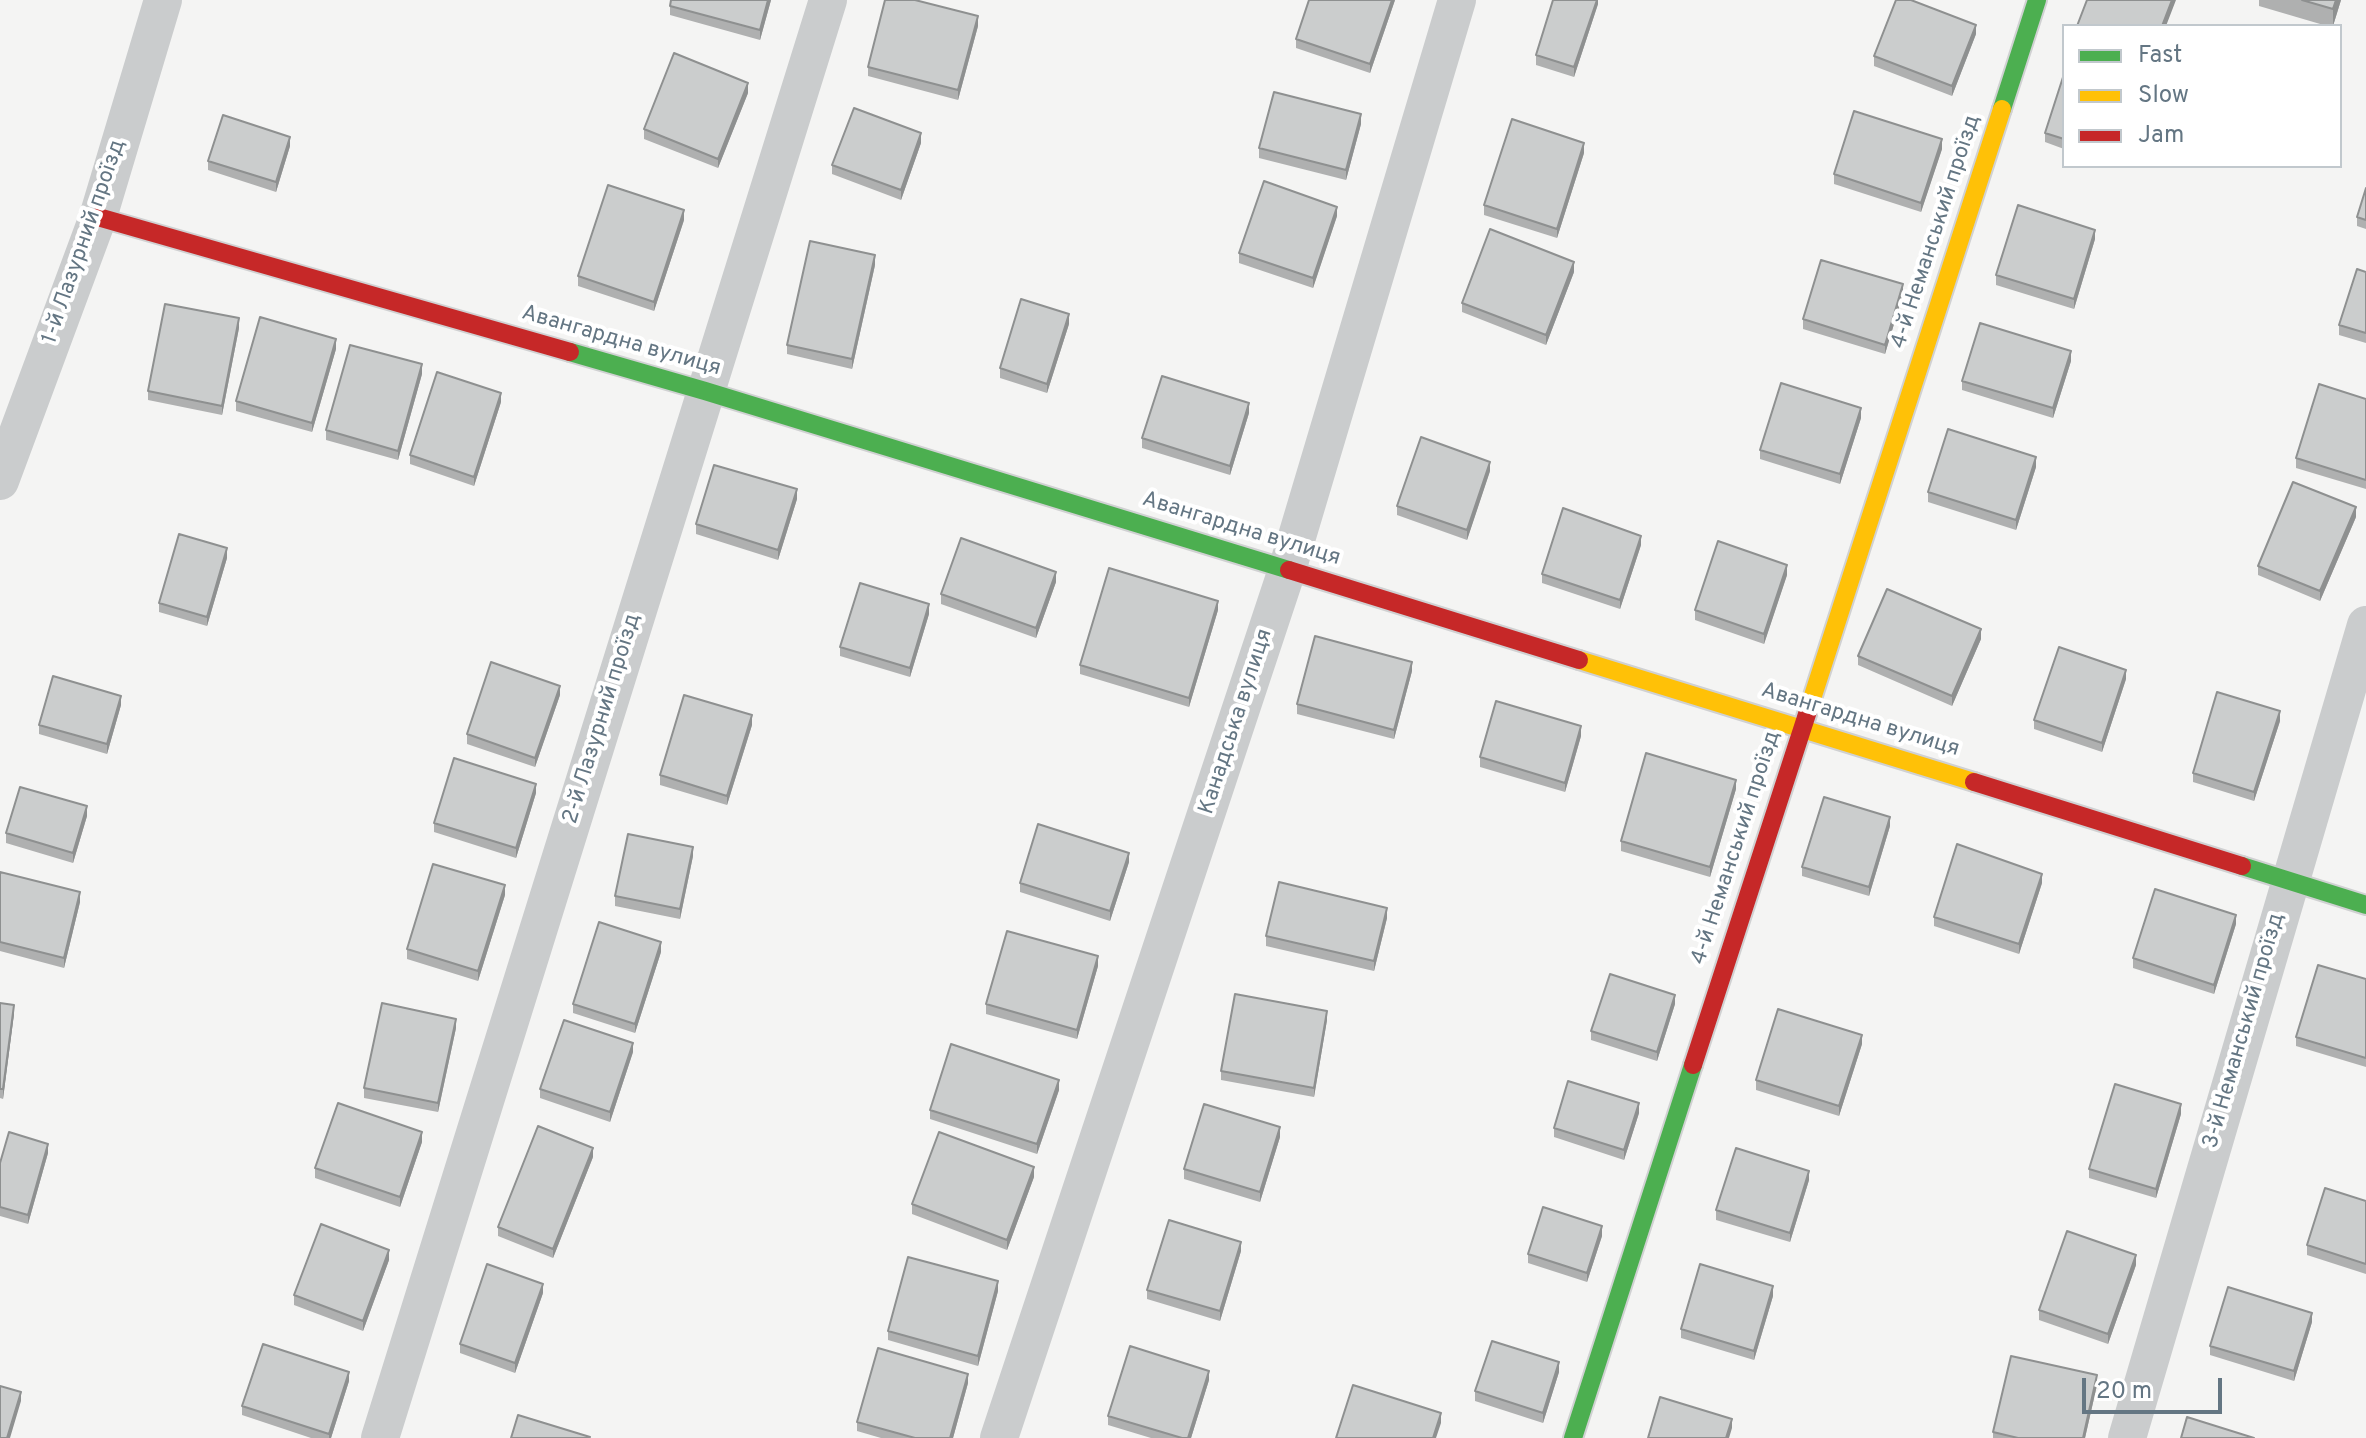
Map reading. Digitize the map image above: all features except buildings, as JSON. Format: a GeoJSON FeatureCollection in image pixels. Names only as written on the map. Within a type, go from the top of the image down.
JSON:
{"type":"FeatureCollection","features":[{"type":"Feature","properties":{"kind":"street","name":"1-й Лазурний проїзд"},"geometry":{"type":"LineString","coordinates":[[0,481],[98,217],[163,0]]}},
{"type":"Feature","properties":{"kind":"street","name":"2-й Лазурний проїзд"},"geometry":{"type":"LineString","coordinates":[[380,1438],[828,0]]}},
{"type":"Feature","properties":{"kind":"street","name":"Канадська вулиця"},"geometry":{"type":"LineString","coordinates":[[999,1438],[1287,570],[1457,0]]}},
{"type":"Feature","properties":{"kind":"street","name":"4-й Неманський проїзд"},"geometry":{"type":"LineString","coordinates":[[1573,1438],[2037,0]]}},
{"type":"Feature","properties":{"kind":"street","name":"Авангардна вулиця"},"geometry":{"type":"LineString","coordinates":[[98,217],[705,391],[2366,905]]}},
{"type":"Feature","properties":{"kind":"street","name":"3-й Неманський проїзд"},"geometry":{"type":"LineString","coordinates":[[2127,1438],[2366,625]]}},
{"type":"Feature","properties":{"kind":"traffic: fast"},"geometry":{"type":"LineString","coordinates":[[2002,109],[2037,0]]}},
{"type":"Feature","properties":{"kind":"traffic: fast"},"geometry":{"type":"LineString","coordinates":[[570,352],[1289,570]]}},
{"type":"Feature","properties":{"kind":"traffic: fast"},"geometry":{"type":"LineString","coordinates":[[2242,866],[2366,905]]}},
{"type":"Feature","properties":{"kind":"traffic: fast"},"geometry":{"type":"LineString","coordinates":[[1573,1438],[1693,1065]]}},
{"type":"Feature","properties":{"kind":"traffic: slow"},"geometry":{"type":"LineString","coordinates":[[1809,708],[2002,109]]}},
{"type":"Feature","properties":{"kind":"traffic: slow"},"geometry":{"type":"LineString","coordinates":[[1579,660],[1974,782]]}},
{"type":"Feature","properties":{"kind":"traffic: jam"},"geometry":{"type":"LineString","coordinates":[[98,217],[570,352]]}},
{"type":"Feature","properties":{"kind":"traffic: jam"},"geometry":{"type":"LineString","coordinates":[[1289,570],[1579,660]]}},
{"type":"Feature","properties":{"kind":"traffic: jam"},"geometry":{"type":"LineString","coordinates":[[1693,1065],[1809,708]]}},
{"type":"Feature","properties":{"kind":"traffic: jam"},"geometry":{"type":"LineString","coordinates":[[1974,782],[2242,866]]}}]}
